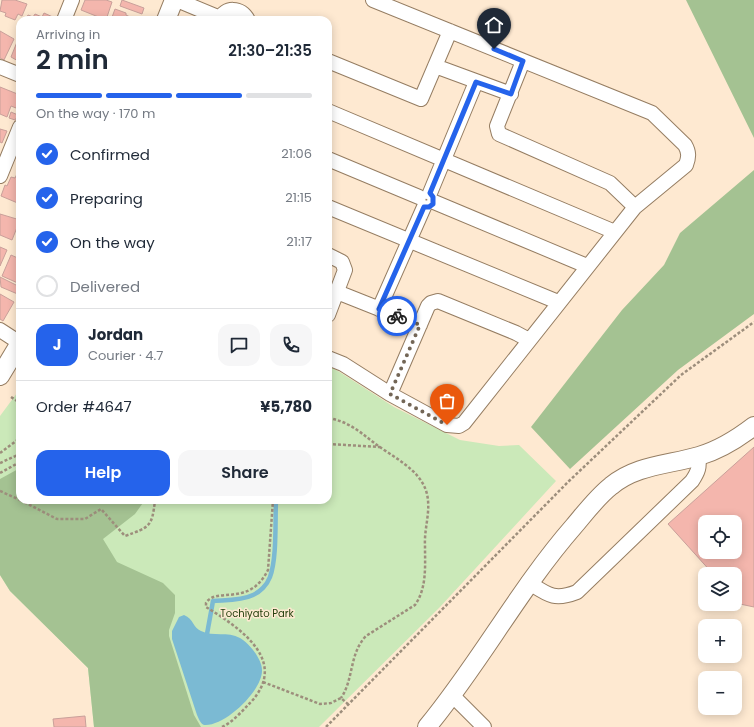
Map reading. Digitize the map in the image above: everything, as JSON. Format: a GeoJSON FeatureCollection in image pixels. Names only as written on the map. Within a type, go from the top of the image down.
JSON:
{"type":"FeatureCollection","features":[{"type":"Feature","properties":{"kind":"street"},"geometry":{"type":"LineString","coordinates":[[66,16],[72,0]]}},
{"type":"Feature","properties":{"kind":"street"},"geometry":{"type":"LineString","coordinates":[[168,16],[174,0]]}},
{"type":"Feature","properties":{"kind":"street"},"geometry":{"type":"LineString","coordinates":[[178,0],[213,16]]}},
{"type":"Feature","properties":{"kind":"street"},"geometry":{"type":"LineString","coordinates":[[332,360],[343,364],[390,394],[447,425],[459,426],[464,423],[558,302],[635,207],[686,165],[689,159],[686,145],[652,113],[373,0]]}},
{"type":"Feature","properties":{"kind":"street"},"geometry":{"type":"LineString","coordinates":[[223,16],[230,10],[243,10]]}},
{"type":"Feature","properties":{"kind":"street"},"geometry":{"type":"LineString","coordinates":[[332,64],[421,99],[450,31]]}},
{"type":"Feature","properties":{"kind":"street"},"geometry":{"type":"LineString","coordinates":[[523,61],[497,126],[499,134],[610,183],[635,207]]}},
{"type":"Feature","properties":{"kind":"street"},"geometry":{"type":"LineString","coordinates":[[435,66],[511,94]]}},
{"type":"Feature","properties":{"kind":"street"},"geometry":{"type":"LineString","coordinates":[[0,67],[16,73]]}},
{"type":"Feature","properties":{"kind":"street"},"geometry":{"type":"LineString","coordinates":[[379,309],[408,240],[427,200],[476,82]]}},
{"type":"Feature","properties":{"kind":"street"},"geometry":{"type":"LineString","coordinates":[[332,113],[615,232]]}},
{"type":"Feature","properties":{"kind":"street"},"geometry":{"type":"LineString","coordinates":[[0,176],[16,137]]}},
{"type":"Feature","properties":{"kind":"street"},"geometry":{"type":"LineString","coordinates":[[332,161],[587,266]]}},
{"type":"Feature","properties":{"kind":"street"},"geometry":{"type":"LineString","coordinates":[[332,209],[558,302]]}},
{"type":"Feature","properties":{"kind":"street"},"geometry":{"type":"LineString","coordinates":[[332,257],[338,259],[344,266],[345,270],[332,305]]}},
{"type":"Feature","properties":{"kind":"street"},"geometry":{"type":"LineString","coordinates":[[337,292],[420,325]]}},
{"type":"Feature","properties":{"kind":"street"},"geometry":{"type":"LineString","coordinates":[[390,394],[430,303],[438,301],[516,333],[529,340]]}},
{"type":"Feature","properties":{"kind":"street"},"geometry":{"type":"LineString","coordinates":[[0,330],[16,340]]}},
{"type":"Feature","properties":{"kind":"street"},"geometry":{"type":"LineString","coordinates":[[0,376],[16,350]]}},
{"type":"Feature","properties":{"kind":"street"},"geometry":{"type":"LineString","coordinates":[[428,727],[453,696],[528,582],[553,550],[611,486],[642,468],[698,457],[730,444],[754,426]]}},
{"type":"Feature","properties":{"kind":"street"},"geometry":{"type":"LineString","coordinates":[[528,582],[549,596],[557,597],[577,592],[692,480],[699,466],[698,457]]}},
{"type":"Feature","properties":{"kind":"street"},"geometry":{"type":"LineString","coordinates":[[453,696],[484,727]]}},
{"type":"Feature","properties":{"kind":"path"},"geometry":{"type":"LineString","coordinates":[[326,727],[569,481],[647,407],[681,375],[754,322]]}},
{"type":"Feature","properties":{"kind":"path"},"geometry":{"type":"LineString","coordinates":[[12,396],[16,400]]}},
{"type":"Feature","properties":{"kind":"path"},"geometry":{"type":"LineString","coordinates":[[263,682],[320,704],[331,703],[340,698],[346,691],[352,661],[361,642],[366,636],[415,605],[419,599],[424,582],[425,539],[429,511],[426,493],[422,483],[411,470],[356,428],[332,419]]}},
{"type":"Feature","properties":{"kind":"path"},"geometry":{"type":"LineString","coordinates":[[0,453],[16,441]]}},
{"type":"Feature","properties":{"kind":"path"},"geometry":{"type":"LineString","coordinates":[[332,444],[381,447]]}},
{"type":"Feature","properties":{"kind":"path"},"geometry":{"type":"LineString","coordinates":[[0,464],[16,456]]}},
{"type":"Feature","properties":{"kind":"path"},"geometry":{"type":"LineString","coordinates":[[0,472],[16,464]]}},
{"type":"Feature","properties":{"kind":"path"},"geometry":{"type":"LineString","coordinates":[[0,491],[16,498]]}},
{"type":"Feature","properties":{"kind":"path"},"geometry":{"type":"LineString","coordinates":[[28,504],[57,519],[85,519],[101,509],[125,536],[146,528],[149,525],[154,504]]}},
{"type":"Feature","properties":{"kind":"path"},"geometry":{"type":"LineString","coordinates":[[222,727],[240,713],[253,700],[263,682],[265,675],[264,661],[253,643],[230,622],[206,607],[206,603],[212,598],[247,593],[254,589],[264,578],[268,570],[273,504]]}},
{"type":"Feature","properties":{"kind":"path"},"geometry":{"type":"LineString","coordinates":[[340,698],[349,705]]}},
{"type":"Feature","properties":{"kind":"green space"},"geometry":{"type":"Polygon","coordinates":[[[686,0],[754,0],[754,138],[686,0]]]}},
{"type":"Feature","properties":{"kind":"green space"},"geometry":{"type":"Polygon","coordinates":[[[754,170],[754,314],[678,370],[570,469],[531,427],[622,310],[664,265],[680,233],[754,170]]]}},
{"type":"Feature","properties":{"kind":"green space","name":"Tochiyato Park"},"geometry":{"type":"Polygon","coordinates":[[[332,368],[394,407],[460,440],[499,446],[519,445],[556,481],[440,607],[319,727],[94,727],[88,668],[10,591],[0,575],[0,416],[16,394],[16,504],[332,504],[332,368]]]}},
{"type":"Feature","properties":{"kind":"green space"},"geometry":{"type":"Polygon","coordinates":[[[16,470],[16,504],[142,504],[135,514],[103,539],[117,562],[163,583],[175,595],[175,613],[169,630],[169,636],[194,715],[201,727],[94,727],[88,668],[10,591],[0,575],[0,479],[16,470]]]}},
{"type":"Feature","properties":{"kind":"water"},"geometry":{"type":"Polygon","coordinates":[[[184,615],[190,619],[198,630],[210,634],[231,635],[240,638],[254,652],[260,661],[262,670],[261,678],[250,697],[232,714],[213,724],[204,725],[197,715],[172,639],[172,631],[179,617],[184,615]]]}},
{"type":"Feature","properties":{"kind":"building"},"geometry":{"type":"Polygon","coordinates":[[[2,0],[15,0],[27,4],[22,16],[18,14],[15,20],[5,16],[6,13],[0,11],[2,0]]]}},
{"type":"Feature","properties":{"kind":"building"},"geometry":{"type":"Polygon","coordinates":[[[85,0],[106,0],[112,2],[107,16],[96,16],[81,10],[85,0]]]}},
{"type":"Feature","properties":{"kind":"building"},"geometry":{"type":"Polygon","coordinates":[[[122,0],[144,8],[142,14],[120,6],[122,0]]]}},
{"type":"Feature","properties":{"kind":"building"},"geometry":{"type":"Polygon","coordinates":[[[115,9],[126,13],[128,16],[112,16],[115,9]]]}},
{"type":"Feature","properties":{"kind":"building"},"geometry":{"type":"Polygon","coordinates":[[[44,13],[51,16],[42,16],[44,13]]]}},
{"type":"Feature","properties":{"kind":"building"},"geometry":{"type":"Polygon","coordinates":[[[0,31],[14,39],[4,60],[0,58],[0,31]]]}},
{"type":"Feature","properties":{"kind":"building"},"geometry":{"type":"Polygon","coordinates":[[[16,44],[16,60],[11,57],[16,44]]]}},
{"type":"Feature","properties":{"kind":"building"},"geometry":{"type":"Polygon","coordinates":[[[0,87],[16,93],[16,108],[11,106],[7,117],[0,114],[0,87]]]}},
{"type":"Feature","properties":{"kind":"building"},"geometry":{"type":"Polygon","coordinates":[[[11,112],[16,114],[15,120],[9,118],[11,112]]]}},
{"type":"Feature","properties":{"kind":"building"},"geometry":{"type":"Polygon","coordinates":[[[0,129],[7,131],[2,143],[0,142],[0,129]]]}},
{"type":"Feature","properties":{"kind":"building"},"geometry":{"type":"Polygon","coordinates":[[[16,176],[16,202],[1,196],[5,185],[7,186],[11,177],[15,178],[16,176]]]}},
{"type":"Feature","properties":{"kind":"building"},"geometry":{"type":"Polygon","coordinates":[[[0,214],[16,219],[16,230],[12,240],[0,235],[0,214]]]}},
{"type":"Feature","properties":{"kind":"building"},"geometry":{"type":"Polygon","coordinates":[[[0,247],[7,250],[0,266],[0,247]]]}},
{"type":"Feature","properties":{"kind":"building"},"geometry":{"type":"Polygon","coordinates":[[[11,255],[16,257],[16,282],[2,276],[11,255]]]}},
{"type":"Feature","properties":{"kind":"building"},"geometry":{"type":"Polygon","coordinates":[[[0,277],[16,285],[16,293],[1,287],[0,277]]]}},
{"type":"Feature","properties":{"kind":"building"},"geometry":{"type":"Polygon","coordinates":[[[0,294],[14,302],[3,321],[0,319],[0,294]]]}},
{"type":"Feature","properties":{"kind":"building"},"geometry":{"type":"Polygon","coordinates":[[[754,447],[754,607],[742,604],[742,567],[707,567],[700,559],[742,559],[742,515],[698,515],[698,557],[668,524],[754,447]]]}},
{"type":"Feature","properties":{"kind":"building"},"geometry":{"type":"Polygon","coordinates":[[[85,716],[86,727],[54,727],[53,719],[85,716]]]}},
{"type":"Feature","properties":{"kind":"waterway"},"geometry":{"type":"LineString","coordinates":[[207,634],[213,601],[233,600],[248,597],[261,590],[269,580],[275,550],[276,504]]}},
{"type":"Feature","properties":{"kind":"way so far"},"geometry":{"type":"LineString","coordinates":[[397,316],[420,325],[390,394],[447,425]]}},
{"type":"Feature","properties":{"kind":"route"},"geometry":{"type":"LineString","coordinates":[[397,316],[379,309],[408,240],[424,207],[429,207],[434,202],[432,194],[430,193],[476,82],[511,94],[523,61],[494,49]]}}]}
